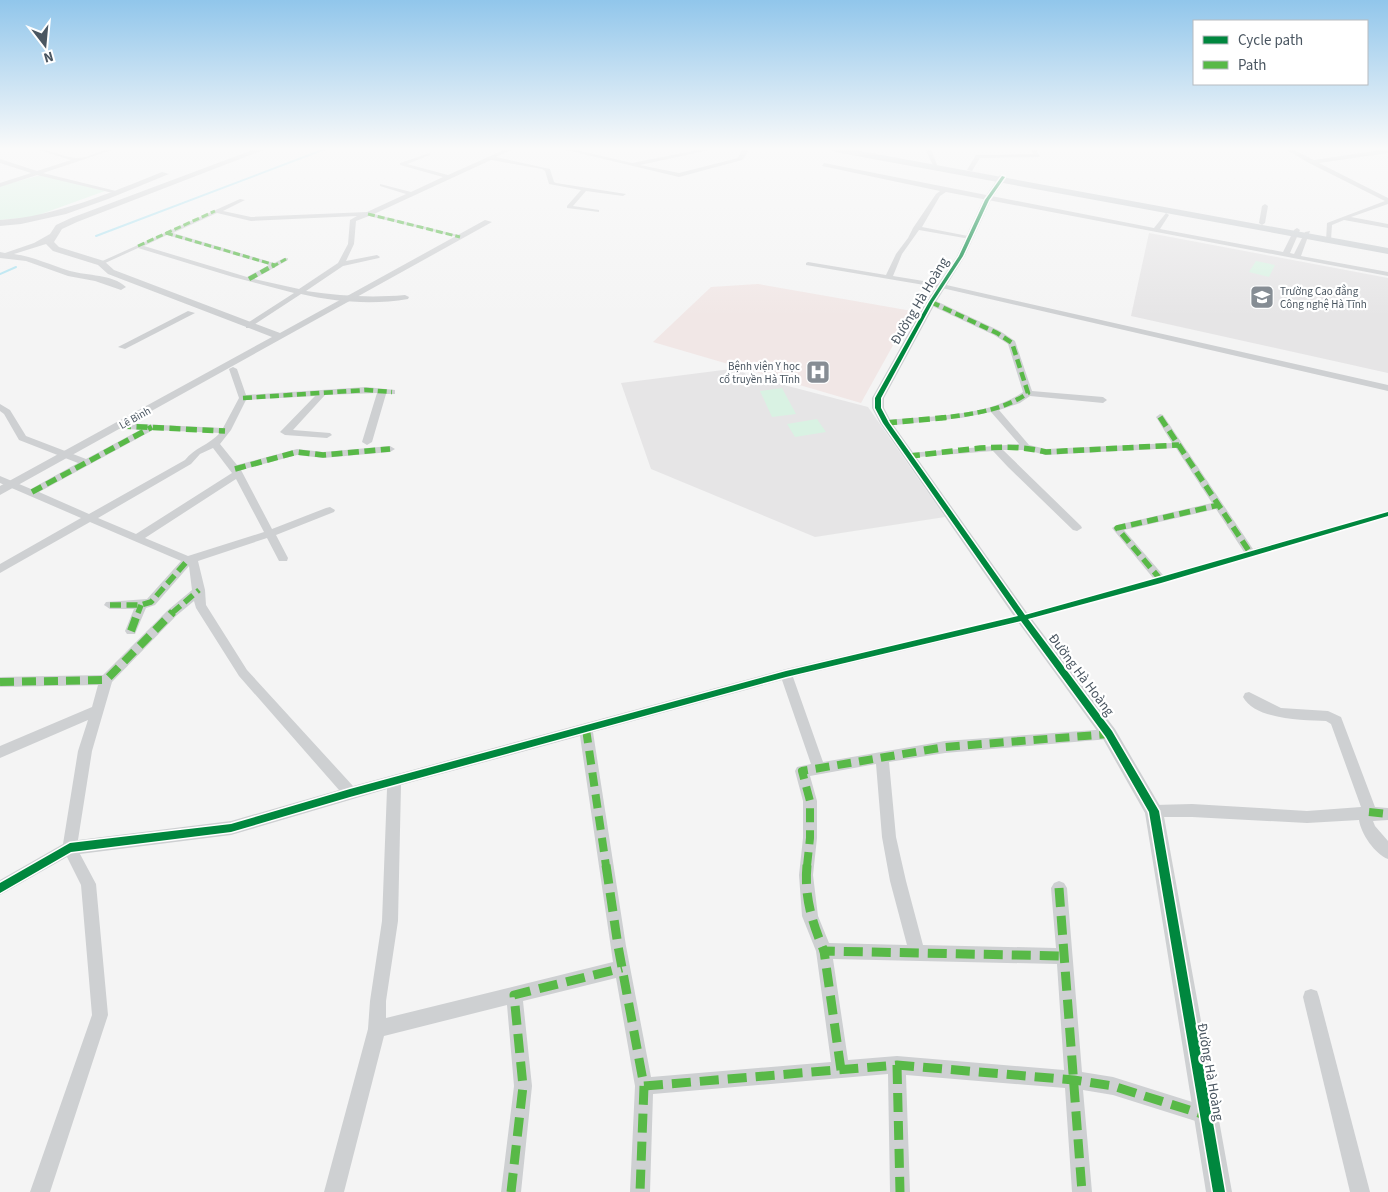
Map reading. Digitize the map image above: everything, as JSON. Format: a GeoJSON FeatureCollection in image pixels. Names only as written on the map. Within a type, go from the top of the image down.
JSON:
{"type":"FeatureCollection","features":[{"type":"Feature","properties":{"kind":"main road"},"geometry":{"type":"LineString","coordinates":[[1147,205],[1388,251]]}},
{"type":"Feature","properties":{"kind":"main road"},"geometry":{"type":"LineString","coordinates":[[1156,205],[1262,223],[1296,232]]}},
{"type":"Feature","properties":{"kind":"main road"},"geometry":{"type":"LineString","coordinates":[[1328,238],[1388,247]]}},
{"type":"Feature","properties":{"kind":"street"},"geometry":{"type":"LineString","coordinates":[[0,225],[47,217],[82,205]]}},
{"type":"Feature","properties":{"kind":"street"},"geometry":{"type":"LineString","coordinates":[[115,205],[59,227],[49,242],[56,249],[101,263],[111,272],[250,326],[274,339]]}},
{"type":"Feature","properties":{"kind":"street"},"geometry":{"type":"LineString","coordinates":[[101,263],[231,205]]}},
{"type":"Feature","properties":{"kind":"street"},"geometry":{"type":"LineString","coordinates":[[341,264],[351,244],[353,220],[388,205]]}},
{"type":"Feature","properties":{"kind":"street"},"geometry":{"type":"LineString","coordinates":[[570,205],[568,207],[597,211]]}},
{"type":"Feature","properties":{"kind":"street"},"geometry":{"type":"LineString","coordinates":[[889,276],[899,254],[911,239],[932,205]]}},
{"type":"Feature","properties":{"kind":"street","name":"Đường Hà Hoàng"},"geometry":{"type":"LineString","coordinates":[[985,205],[970,237],[931,302],[878,398],[878,408],[886,423],[1023,618],[1109,734],[1154,811],[1219,1192]]}},
{"type":"Feature","properties":{"kind":"street"},"geometry":{"type":"LineString","coordinates":[[1013,205],[1388,274]]}},
{"type":"Feature","properties":{"kind":"street"},"geometry":{"type":"LineString","coordinates":[[1328,238],[1329,224],[1377,205]]}},
{"type":"Feature","properties":{"kind":"street"},"geometry":{"type":"LineString","coordinates":[[1262,223],[1265,206]]}},
{"type":"Feature","properties":{"kind":"street"},"geometry":{"type":"LineString","coordinates":[[1373,206],[1387,210]]}},
{"type":"Feature","properties":{"kind":"street"},"geometry":{"type":"LineString","coordinates":[[215,211],[251,219],[368,214],[460,237]]}},
{"type":"Feature","properties":{"kind":"street"},"geometry":{"type":"LineString","coordinates":[[1156,230],[1166,215]]}},
{"type":"Feature","properties":{"kind":"street"},"geometry":{"type":"LineString","coordinates":[[1341,218],[1388,226]]}},
{"type":"Feature","properties":{"kind":"street","name":"Lê Bình"},"geometry":{"type":"LineString","coordinates":[[0,491],[488,222]]}},
{"type":"Feature","properties":{"kind":"street"},"geometry":{"type":"LineString","coordinates":[[0,254],[37,245],[55,234],[57,230],[50,224],[20,223]]}},
{"type":"Feature","properties":{"kind":"street"},"geometry":{"type":"LineString","coordinates":[[916,228],[970,237]]}},
{"type":"Feature","properties":{"kind":"street"},"geometry":{"type":"LineString","coordinates":[[1286,254],[1296,232]]}},
{"type":"Feature","properties":{"kind":"street"},"geometry":{"type":"LineString","coordinates":[[166,234],[275,266]]}},
{"type":"Feature","properties":{"kind":"street"},"geometry":{"type":"LineString","coordinates":[[1297,256],[1307,234]]}},
{"type":"Feature","properties":{"kind":"street"},"geometry":{"type":"LineString","coordinates":[[138,246],[249,279],[300,291],[376,301],[405,297]]}},
{"type":"Feature","properties":{"kind":"street"},"geometry":{"type":"LineString","coordinates":[[0,254],[28,259],[71,274],[97,278],[191,312],[274,339]]}},
{"type":"Feature","properties":{"kind":"street"},"geometry":{"type":"LineString","coordinates":[[250,326],[341,264],[377,257]]}},
{"type":"Feature","properties":{"kind":"street"},"geometry":{"type":"LineString","coordinates":[[249,279],[286,259]]}},
{"type":"Feature","properties":{"kind":"street"},"geometry":{"type":"LineString","coordinates":[[808,264],[942,286],[1388,388]]}},
{"type":"Feature","properties":{"kind":"street"},"geometry":{"type":"LineString","coordinates":[[97,278],[111,272]]}},
{"type":"Feature","properties":{"kind":"street"},"geometry":{"type":"LineString","coordinates":[[931,302],[997,333],[1012,344],[1028,393]]}},
{"type":"Feature","properties":{"kind":"street"},"geometry":{"type":"LineString","coordinates":[[122,347],[191,312]]}},
{"type":"Feature","properties":{"kind":"street"},"geometry":{"type":"LineString","coordinates":[[0,569],[188,462],[196,452],[216,444],[236,413],[243,398],[233,369]]}},
{"type":"Feature","properties":{"kind":"street"},"geometry":{"type":"LineString","coordinates":[[243,398],[366,390],[392,392]]}},
{"type":"Feature","properties":{"kind":"street"},"geometry":{"type":"LineString","coordinates":[[323,392],[284,432],[327,435]]}},
{"type":"Feature","properties":{"kind":"street"},"geometry":{"type":"LineString","coordinates":[[367,442],[382,392]]}},
{"type":"Feature","properties":{"kind":"street"},"geometry":{"type":"LineString","coordinates":[[1028,393],[1103,400]]}},
{"type":"Feature","properties":{"kind":"street"},"geometry":{"type":"LineString","coordinates":[[886,423],[994,410],[1021,400],[1028,393]]}},
{"type":"Feature","properties":{"kind":"street"},"geometry":{"type":"LineString","coordinates":[[0,408],[7,412],[22,438],[87,462]]}},
{"type":"Feature","properties":{"kind":"street"},"geometry":{"type":"LineString","coordinates":[[994,410],[1026,447]]}},
{"type":"Feature","properties":{"kind":"street"},"geometry":{"type":"LineString","coordinates":[[1160,417],[1252,554]]}},
{"type":"Feature","properties":{"kind":"street"},"geometry":{"type":"LineString","coordinates":[[120,426],[225,431]]}},
{"type":"Feature","properties":{"kind":"street"},"geometry":{"type":"LineString","coordinates":[[32,492],[152,428]]}},
{"type":"Feature","properties":{"kind":"street"},"geometry":{"type":"LineString","coordinates":[[216,444],[236,471],[283,558]]}},
{"type":"Feature","properties":{"kind":"street"},"geometry":{"type":"LineString","coordinates":[[909,456],[996,448],[1026,447],[1046,452],[1179,446]]}},
{"type":"Feature","properties":{"kind":"street"},"geometry":{"type":"LineString","coordinates":[[996,448],[1011,465],[1078,528]]}},
{"type":"Feature","properties":{"kind":"street"},"geometry":{"type":"LineString","coordinates":[[137,538],[236,471],[297,452],[323,455],[390,450]]}},
{"type":"Feature","properties":{"kind":"street"},"geometry":{"type":"LineString","coordinates":[[0,479],[194,564],[200,605],[243,673],[350,793]]}},
{"type":"Feature","properties":{"kind":"street"},"geometry":{"type":"LineString","coordinates":[[1161,580],[1117,528],[1219,506]]}},
{"type":"Feature","properties":{"kind":"street"},"geometry":{"type":"LineString","coordinates":[[110,605],[141,605],[151,602],[188,560],[269,534],[330,510]]}},
{"type":"Feature","properties":{"kind":"street"},"geometry":{"type":"LineString","coordinates":[[0,888],[70,848],[231,828],[350,793],[786,674],[1023,618],[1388,514]]}},
{"type":"Feature","properties":{"kind":"street"},"geometry":{"type":"LineString","coordinates":[[40,1192],[100,1015],[88,884],[70,848],[85,751],[95,711],[106,680],[172,613],[199,590]]}},
{"type":"Feature","properties":{"kind":"street"},"geometry":{"type":"LineString","coordinates":[[131,630],[141,605]]}},
{"type":"Feature","properties":{"kind":"street"},"geometry":{"type":"LineString","coordinates":[[786,674],[819,768]]}},
{"type":"Feature","properties":{"kind":"street"},"geometry":{"type":"LineString","coordinates":[[0,682],[106,680]]}},
{"type":"Feature","properties":{"kind":"street"},"geometry":{"type":"LineString","coordinates":[[1249,697],[1263,706],[1280,713],[1328,716],[1336,721],[1369,812],[1366,821],[1370,830],[1388,852]]}},
{"type":"Feature","properties":{"kind":"street"},"geometry":{"type":"LineString","coordinates":[[0,752],[95,711]]}},
{"type":"Feature","properties":{"kind":"street"},"geometry":{"type":"LineString","coordinates":[[586,729],[622,968],[644,1086],[640,1192]]}},
{"type":"Feature","properties":{"kind":"street"},"geometry":{"type":"LineString","coordinates":[[841,1070],[824,951],[810,916],[806,875],[810,838],[810,801],[802,772],[944,747],[1109,734]]}},
{"type":"Feature","properties":{"kind":"street"},"geometry":{"type":"LineString","coordinates":[[882,758],[889,837],[898,881],[917,953]]}},
{"type":"Feature","properties":{"kind":"street"},"geometry":{"type":"LineString","coordinates":[[334,1192],[377,1029],[378,1001],[390,921],[394,781]]}},
{"type":"Feature","properties":{"kind":"street"},"geometry":{"type":"LineString","coordinates":[[1154,811],[1186,809],[1308,817],[1369,812],[1388,814]]}},
{"type":"Feature","properties":{"kind":"street"},"geometry":{"type":"LineString","coordinates":[[1059,888],[1082,1192]]}},
{"type":"Feature","properties":{"kind":"street"},"geometry":{"type":"LineString","coordinates":[[824,951],[1063,956]]}},
{"type":"Feature","properties":{"kind":"street"},"geometry":{"type":"LineString","coordinates":[[377,1029],[622,968]]}},
{"type":"Feature","properties":{"kind":"street"},"geometry":{"type":"LineString","coordinates":[[511,1192],[523,1086],[514,995]]}},
{"type":"Feature","properties":{"kind":"street"},"geometry":{"type":"LineString","coordinates":[[1311,997],[1360,1192]]}},
{"type":"Feature","properties":{"kind":"street"},"geometry":{"type":"LineString","coordinates":[[644,1086],[897,1065],[1074,1080],[1112,1086],[1205,1115]]}},
{"type":"Feature","properties":{"kind":"street"},"geometry":{"type":"LineString","coordinates":[[897,1065],[900,1192]]}},
{"type":"Feature","properties":{"kind":"shaded area","name":"Trường Cao đẳng Công nghệ Hà Tĩnh"},"geometry":{"type":"Polygon","coordinates":[[[1149,233],[1388,278],[1388,373],[1131,316],[1149,233]]]}},
{"type":"Feature","properties":{"kind":"shaded area","name":"Bệnh viện Y học cổ truyền Hà Tĩnh"},"geometry":{"type":"Polygon","coordinates":[[[758,284],[912,311],[861,403],[653,342],[711,287],[758,284]]]}},
{"type":"Feature","properties":{"kind":"shaded area"},"geometry":{"type":"Polygon","coordinates":[[[731,369],[745,373],[747,380],[765,380],[868,407],[945,517],[815,537],[651,469],[621,383],[731,369]]]}},
{"type":"Feature","properties":{"kind":"green space"},"geometry":{"type":"Polygon","coordinates":[[[0,205],[67,205],[33,217],[0,220],[0,205]]]}},
{"type":"Feature","properties":{"kind":"green space"},"geometry":{"type":"Polygon","coordinates":[[[1256,261],[1275,265],[1269,277],[1249,272],[1256,261]]]}},
{"type":"Feature","properties":{"kind":"green space"},"geometry":{"type":"Polygon","coordinates":[[[782,388],[796,414],[772,417],[760,391],[782,388]]]}},
{"type":"Feature","properties":{"kind":"green space"},"geometry":{"type":"Polygon","coordinates":[[[817,419],[826,432],[795,437],[787,424],[817,419]]]}},
{"type":"Feature","properties":{"kind":"waterway"},"geometry":{"type":"LineString","coordinates":[[96,236],[179,205]]}},
{"type":"Feature","properties":{"kind":"waterway"},"geometry":{"type":"LineString","coordinates":[[0,274],[16,267]]}},
{"type":"Feature","properties":{"kind":"marked path"},"geometry":{"type":"LineString","coordinates":[[138,246],[215,211]]}},
{"type":"Feature","properties":{"kind":"marked path"},"geometry":{"type":"LineString","coordinates":[[368,214],[460,237]]}},
{"type":"Feature","properties":{"kind":"marked path"},"geometry":{"type":"LineString","coordinates":[[166,233],[275,265]]}},
{"type":"Feature","properties":{"kind":"marked path"},"geometry":{"type":"LineString","coordinates":[[249,279],[286,259]]}},
{"type":"Feature","properties":{"kind":"marked path"},"geometry":{"type":"LineString","coordinates":[[886,423],[982,412],[1017,401],[1028,393],[1012,343],[997,333],[931,302]]}},
{"type":"Feature","properties":{"kind":"marked path"},"geometry":{"type":"LineString","coordinates":[[243,398],[366,390],[392,392]]}},
{"type":"Feature","properties":{"kind":"marked path"},"geometry":{"type":"LineString","coordinates":[[1160,417],[1251,554]]}},
{"type":"Feature","properties":{"kind":"marked path"},"geometry":{"type":"LineString","coordinates":[[120,426],[225,431]]}},
{"type":"Feature","properties":{"kind":"marked path"},"geometry":{"type":"LineString","coordinates":[[32,492],[152,427]]}},
{"type":"Feature","properties":{"kind":"marked path"},"geometry":{"type":"LineString","coordinates":[[909,456],[1004,447],[1026,447],[1046,452],[1179,445]]}},
{"type":"Feature","properties":{"kind":"marked path"},"geometry":{"type":"LineString","coordinates":[[235,469],[297,452],[323,455],[390,449]]}},
{"type":"Feature","properties":{"kind":"marked path"},"geometry":{"type":"LineString","coordinates":[[1161,580],[1117,528],[1219,505]]}},
{"type":"Feature","properties":{"kind":"marked path"},"geometry":{"type":"LineString","coordinates":[[110,605],[141,605],[151,602],[188,560]]}},
{"type":"Feature","properties":{"kind":"marked path"},"geometry":{"type":"LineString","coordinates":[[0,682],[106,680],[172,613],[199,590]]}},
{"type":"Feature","properties":{"kind":"marked path"},"geometry":{"type":"LineString","coordinates":[[131,631],[141,605]]}},
{"type":"Feature","properties":{"kind":"marked path"},"geometry":{"type":"LineString","coordinates":[[586,729],[618,946],[644,1086],[640,1192]]}},
{"type":"Feature","properties":{"kind":"marked path"},"geometry":{"type":"LineString","coordinates":[[824,951],[810,916],[806,875],[810,838],[810,801],[802,771],[945,747],[1109,734]]}},
{"type":"Feature","properties":{"kind":"marked path"},"geometry":{"type":"LineString","coordinates":[[1369,812],[1388,814]]}},
{"type":"Feature","properties":{"kind":"marked path"},"geometry":{"type":"LineString","coordinates":[[1059,888],[1082,1192]]}},
{"type":"Feature","properties":{"kind":"marked path"},"geometry":{"type":"LineString","coordinates":[[841,1070],[824,951],[1063,956]]}},
{"type":"Feature","properties":{"kind":"marked path"},"geometry":{"type":"LineString","coordinates":[[511,1192],[523,1086],[514,995],[622,968]]}},
{"type":"Feature","properties":{"kind":"marked path"},"geometry":{"type":"LineString","coordinates":[[897,1065],[900,1192]]}},
{"type":"Feature","properties":{"kind":"marked path"},"geometry":{"type":"LineString","coordinates":[[644,1086],[897,1065],[1074,1080],[1113,1086],[1205,1115]]}},
{"type":"Feature","properties":{"kind":"cycle path"},"geometry":{"type":"LineString","coordinates":[[985,205],[961,256],[931,302],[878,398],[878,408],[886,423],[1023,618],[1109,734],[1154,811],[1219,1192]]}},
{"type":"Feature","properties":{"kind":"cycle path"},"geometry":{"type":"LineString","coordinates":[[0,888],[70,848],[231,828],[350,793],[786,674],[1023,618],[1388,514]]}},
{"type":"Feature","properties":{"kind":"place","name":"Trường Cao đẳng Công nghệ Hà Tĩnh"},"geometry":{"type":"Point","coordinates":[1262,297]}},
{"type":"Feature","properties":{"kind":"place","name":"Bệnh viện Y học cổ truyền Hà Tĩnh"},"geometry":{"type":"Point","coordinates":[818,372]}}]}
